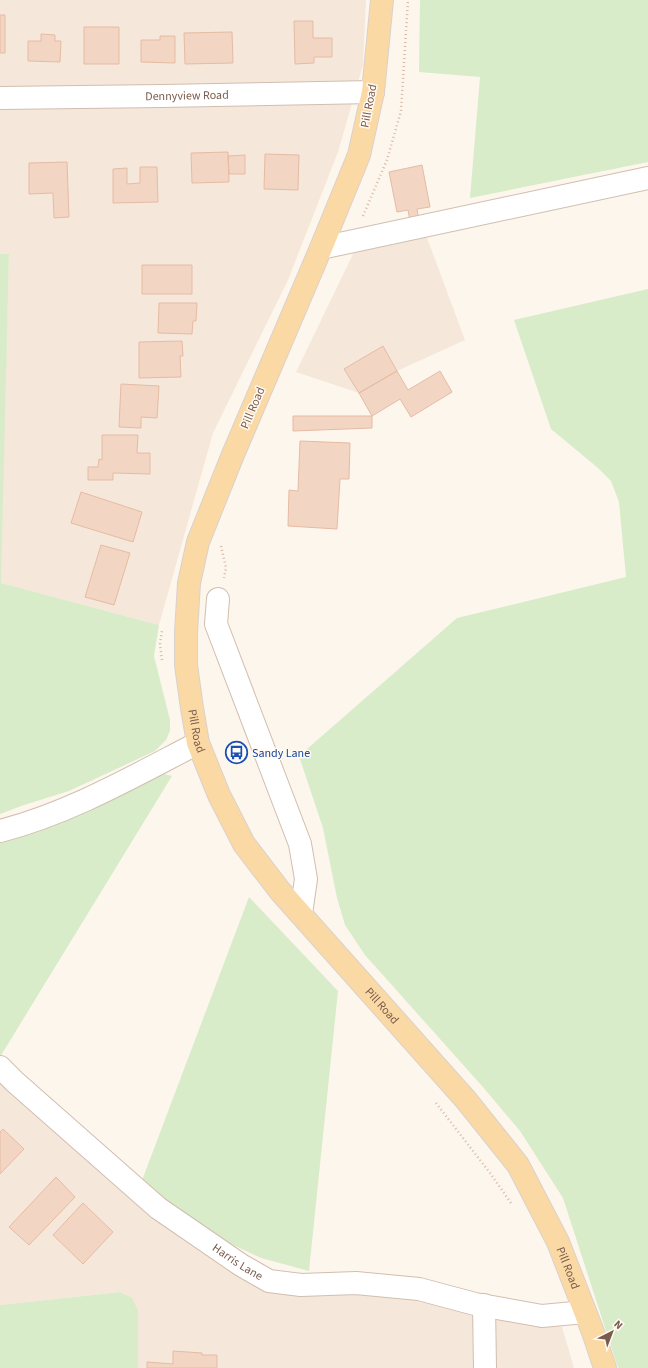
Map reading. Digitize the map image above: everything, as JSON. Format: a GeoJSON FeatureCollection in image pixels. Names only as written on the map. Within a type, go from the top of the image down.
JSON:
{"type":"FeatureCollection","features":[{"type":"Feature","properties":{"kind":"main road","name":"Pill Road"},"geometry":{"type":"LineString","coordinates":[[382,0],[373,92],[359,154],[198,542],[189,583],[186,633],[186,665],[198,742],[219,795],[244,844],[280,891],[466,1100],[518,1165],[558,1242],[605,1368]]}},
{"type":"Feature","properties":{"kind":"street","name":"Dennyview Road"},"geometry":{"type":"LineString","coordinates":[[0,98],[373,92]]}},
{"type":"Feature","properties":{"kind":"street"},"geometry":{"type":"LineString","coordinates":[[321,248],[648,178]]}},
{"type":"Feature","properties":{"kind":"street"},"geometry":{"type":"LineString","coordinates":[[218,600],[216,624],[300,844],[306,879],[301,914]]}},
{"type":"Feature","properties":{"kind":"street"},"geometry":{"type":"LineString","coordinates":[[0,831],[63,811],[198,742]]}},
{"type":"Feature","properties":{"kind":"street","name":"Harris Lane"},"geometry":{"type":"LineString","coordinates":[[0,1067],[21,1088],[158,1208],[224,1254],[269,1281],[301,1285],[356,1283],[419,1289],[484,1305],[542,1316],[585,1312]]}},
{"type":"Feature","properties":{"kind":"street"},"geometry":{"type":"LineString","coordinates":[[484,1305],[485,1368]]}},
{"type":"Feature","properties":{"kind":"path"},"geometry":{"type":"LineString","coordinates":[[162,630],[160,644],[163,667]]}},
{"type":"Feature","properties":{"kind":"path"},"geometry":{"type":"LineString","coordinates":[[433,1099],[490,1173],[515,1209]]}},
{"type":"Feature","properties":{"kind":"shaded area"},"geometry":{"type":"Polygon","coordinates":[[[0,0],[366,0],[363,65],[338,152],[288,280],[213,433],[159,625],[0,583],[9,254],[0,254],[0,0]]]}},
{"type":"Feature","properties":{"kind":"shaded area"},"geometry":{"type":"Polygon","coordinates":[[[426,235],[465,340],[397,371],[359,393],[296,372],[354,252],[426,235]]]}},
{"type":"Feature","properties":{"kind":"shaded area"},"geometry":{"type":"Polygon","coordinates":[[[0,1074],[250,1276],[331,1291],[448,1302],[562,1327],[574,1368],[138,1368],[138,1310],[120,1292],[0,1305],[0,1074]]]}},
{"type":"Feature","properties":{"kind":"green space"},"geometry":{"type":"Polygon","coordinates":[[[420,0],[648,0],[648,162],[470,198],[480,77],[419,72],[420,0]]]}},
{"type":"Feature","properties":{"kind":"green space"},"geometry":{"type":"Polygon","coordinates":[[[0,254],[9,254],[1,583],[159,625],[154,656],[170,720],[170,731],[166,740],[155,751],[69,791],[0,814],[0,254]]]}},
{"type":"Feature","properties":{"kind":"green space"},"geometry":{"type":"Polygon","coordinates":[[[648,289],[648,1368],[618,1368],[563,1198],[520,1131],[482,1086],[365,955],[345,925],[337,898],[323,828],[299,756],[457,618],[626,577],[619,502],[611,481],[598,468],[551,429],[514,320],[648,289]]]}},
{"type":"Feature","properties":{"kind":"green space"},"geometry":{"type":"Polygon","coordinates":[[[164,774],[172,776],[0,1057],[0,841],[72,816],[164,774]]]}},
{"type":"Feature","properties":{"kind":"green space"},"geometry":{"type":"Polygon","coordinates":[[[249,897],[338,991],[309,1271],[261,1258],[210,1234],[141,1183],[249,897]]]}},
{"type":"Feature","properties":{"kind":"green space"},"geometry":{"type":"Polygon","coordinates":[[[120,1292],[132,1298],[138,1310],[138,1368],[0,1368],[0,1305],[120,1292]]]}},
{"type":"Feature","properties":{"kind":"building"},"geometry":{"type":"Polygon","coordinates":[[[0,15],[5,15],[5,53],[0,53],[0,15]]]}},
{"type":"Feature","properties":{"kind":"building"},"geometry":{"type":"Polygon","coordinates":[[[294,21],[313,21],[313,38],[332,38],[332,57],[314,57],[314,63],[295,64],[294,21]]]}},
{"type":"Feature","properties":{"kind":"building"},"geometry":{"type":"Polygon","coordinates":[[[84,27],[119,27],[119,64],[84,64],[84,27]]]}},
{"type":"Feature","properties":{"kind":"building"},"geometry":{"type":"Polygon","coordinates":[[[232,32],[233,63],[185,64],[184,33],[232,32]]]}},
{"type":"Feature","properties":{"kind":"building"},"geometry":{"type":"Polygon","coordinates":[[[41,34],[55,35],[55,41],[61,41],[60,62],[28,61],[28,41],[41,41],[41,34]]]}},
{"type":"Feature","properties":{"kind":"building"},"geometry":{"type":"Polygon","coordinates":[[[160,36],[175,36],[175,63],[141,62],[141,40],[160,40],[160,36]]]}},
{"type":"Feature","properties":{"kind":"building"},"geometry":{"type":"Polygon","coordinates":[[[228,152],[229,182],[192,183],[191,153],[228,152]]]}},
{"type":"Feature","properties":{"kind":"building"},"geometry":{"type":"Polygon","coordinates":[[[265,154],[299,155],[298,190],[264,189],[265,154]]]}},
{"type":"Feature","properties":{"kind":"building"},"geometry":{"type":"Polygon","coordinates":[[[245,155],[245,174],[229,174],[228,156],[245,155]]]}},
{"type":"Feature","properties":{"kind":"building"},"geometry":{"type":"Polygon","coordinates":[[[67,162],[69,217],[54,218],[53,193],[29,194],[29,163],[67,162]]]}},
{"type":"Feature","properties":{"kind":"building"},"geometry":{"type":"Polygon","coordinates":[[[422,165],[430,207],[417,209],[419,220],[410,221],[408,210],[397,212],[389,172],[422,165]]]}},
{"type":"Feature","properties":{"kind":"building"},"geometry":{"type":"Polygon","coordinates":[[[140,167],[157,167],[158,202],[113,203],[113,169],[127,168],[127,184],[140,183],[140,167]]]}},
{"type":"Feature","properties":{"kind":"building"},"geometry":{"type":"Polygon","coordinates":[[[142,265],[192,265],[192,294],[142,294],[142,265]]]}},
{"type":"Feature","properties":{"kind":"building"},"geometry":{"type":"Polygon","coordinates":[[[159,303],[197,303],[196,321],[193,321],[192,334],[158,333],[159,303]]]}},
{"type":"Feature","properties":{"kind":"building"},"geometry":{"type":"Polygon","coordinates":[[[182,341],[183,356],[180,356],[181,377],[139,378],[139,342],[182,341]]]}},
{"type":"Feature","properties":{"kind":"building"},"geometry":{"type":"Polygon","coordinates":[[[383,346],[397,371],[359,393],[344,369],[383,346]]]}},
{"type":"Feature","properties":{"kind":"building"},"geometry":{"type":"Polygon","coordinates":[[[397,371],[408,390],[440,371],[452,392],[411,417],[400,399],[372,416],[359,393],[397,371]]]}},
{"type":"Feature","properties":{"kind":"building"},"geometry":{"type":"Polygon","coordinates":[[[121,384],[159,386],[157,418],[141,417],[141,428],[119,427],[121,384]]]}},
{"type":"Feature","properties":{"kind":"building"},"geometry":{"type":"Polygon","coordinates":[[[293,416],[372,416],[372,428],[293,431],[293,416]]]}},
{"type":"Feature","properties":{"kind":"building"},"geometry":{"type":"Polygon","coordinates":[[[102,435],[138,435],[137,453],[150,453],[150,474],[113,473],[113,480],[88,480],[88,467],[98,467],[99,459],[102,460],[102,435]]]}},
{"type":"Feature","properties":{"kind":"building"},"geometry":{"type":"Polygon","coordinates":[[[300,441],[350,443],[349,479],[340,479],[337,529],[288,526],[289,490],[298,491],[300,441]]]}},
{"type":"Feature","properties":{"kind":"building"},"geometry":{"type":"Polygon","coordinates":[[[81,492],[142,512],[133,542],[71,523],[81,492]]]}},
{"type":"Feature","properties":{"kind":"building"},"geometry":{"type":"Polygon","coordinates":[[[101,545],[130,553],[114,605],[85,597],[101,545]]]}},
{"type":"Feature","properties":{"kind":"building"},"geometry":{"type":"Polygon","coordinates":[[[3,1129],[24,1149],[0,1174],[0,1132],[3,1129]]]}},
{"type":"Feature","properties":{"kind":"building"},"geometry":{"type":"Polygon","coordinates":[[[56,1177],[75,1197],[29,1245],[9,1227],[56,1177]]]}},
{"type":"Feature","properties":{"kind":"building"},"geometry":{"type":"Polygon","coordinates":[[[83,1203],[113,1232],[83,1264],[53,1235],[83,1203]]]}},
{"type":"Feature","properties":{"kind":"building"},"geometry":{"type":"Polygon","coordinates":[[[173,1351],[202,1353],[202,1355],[217,1355],[217,1368],[147,1368],[147,1362],[173,1364],[173,1351]]]}},
{"type":"Feature","properties":{"kind":"place","name":"Sandy Lane"},"geometry":{"type":"Point","coordinates":[237,753]}}]}
